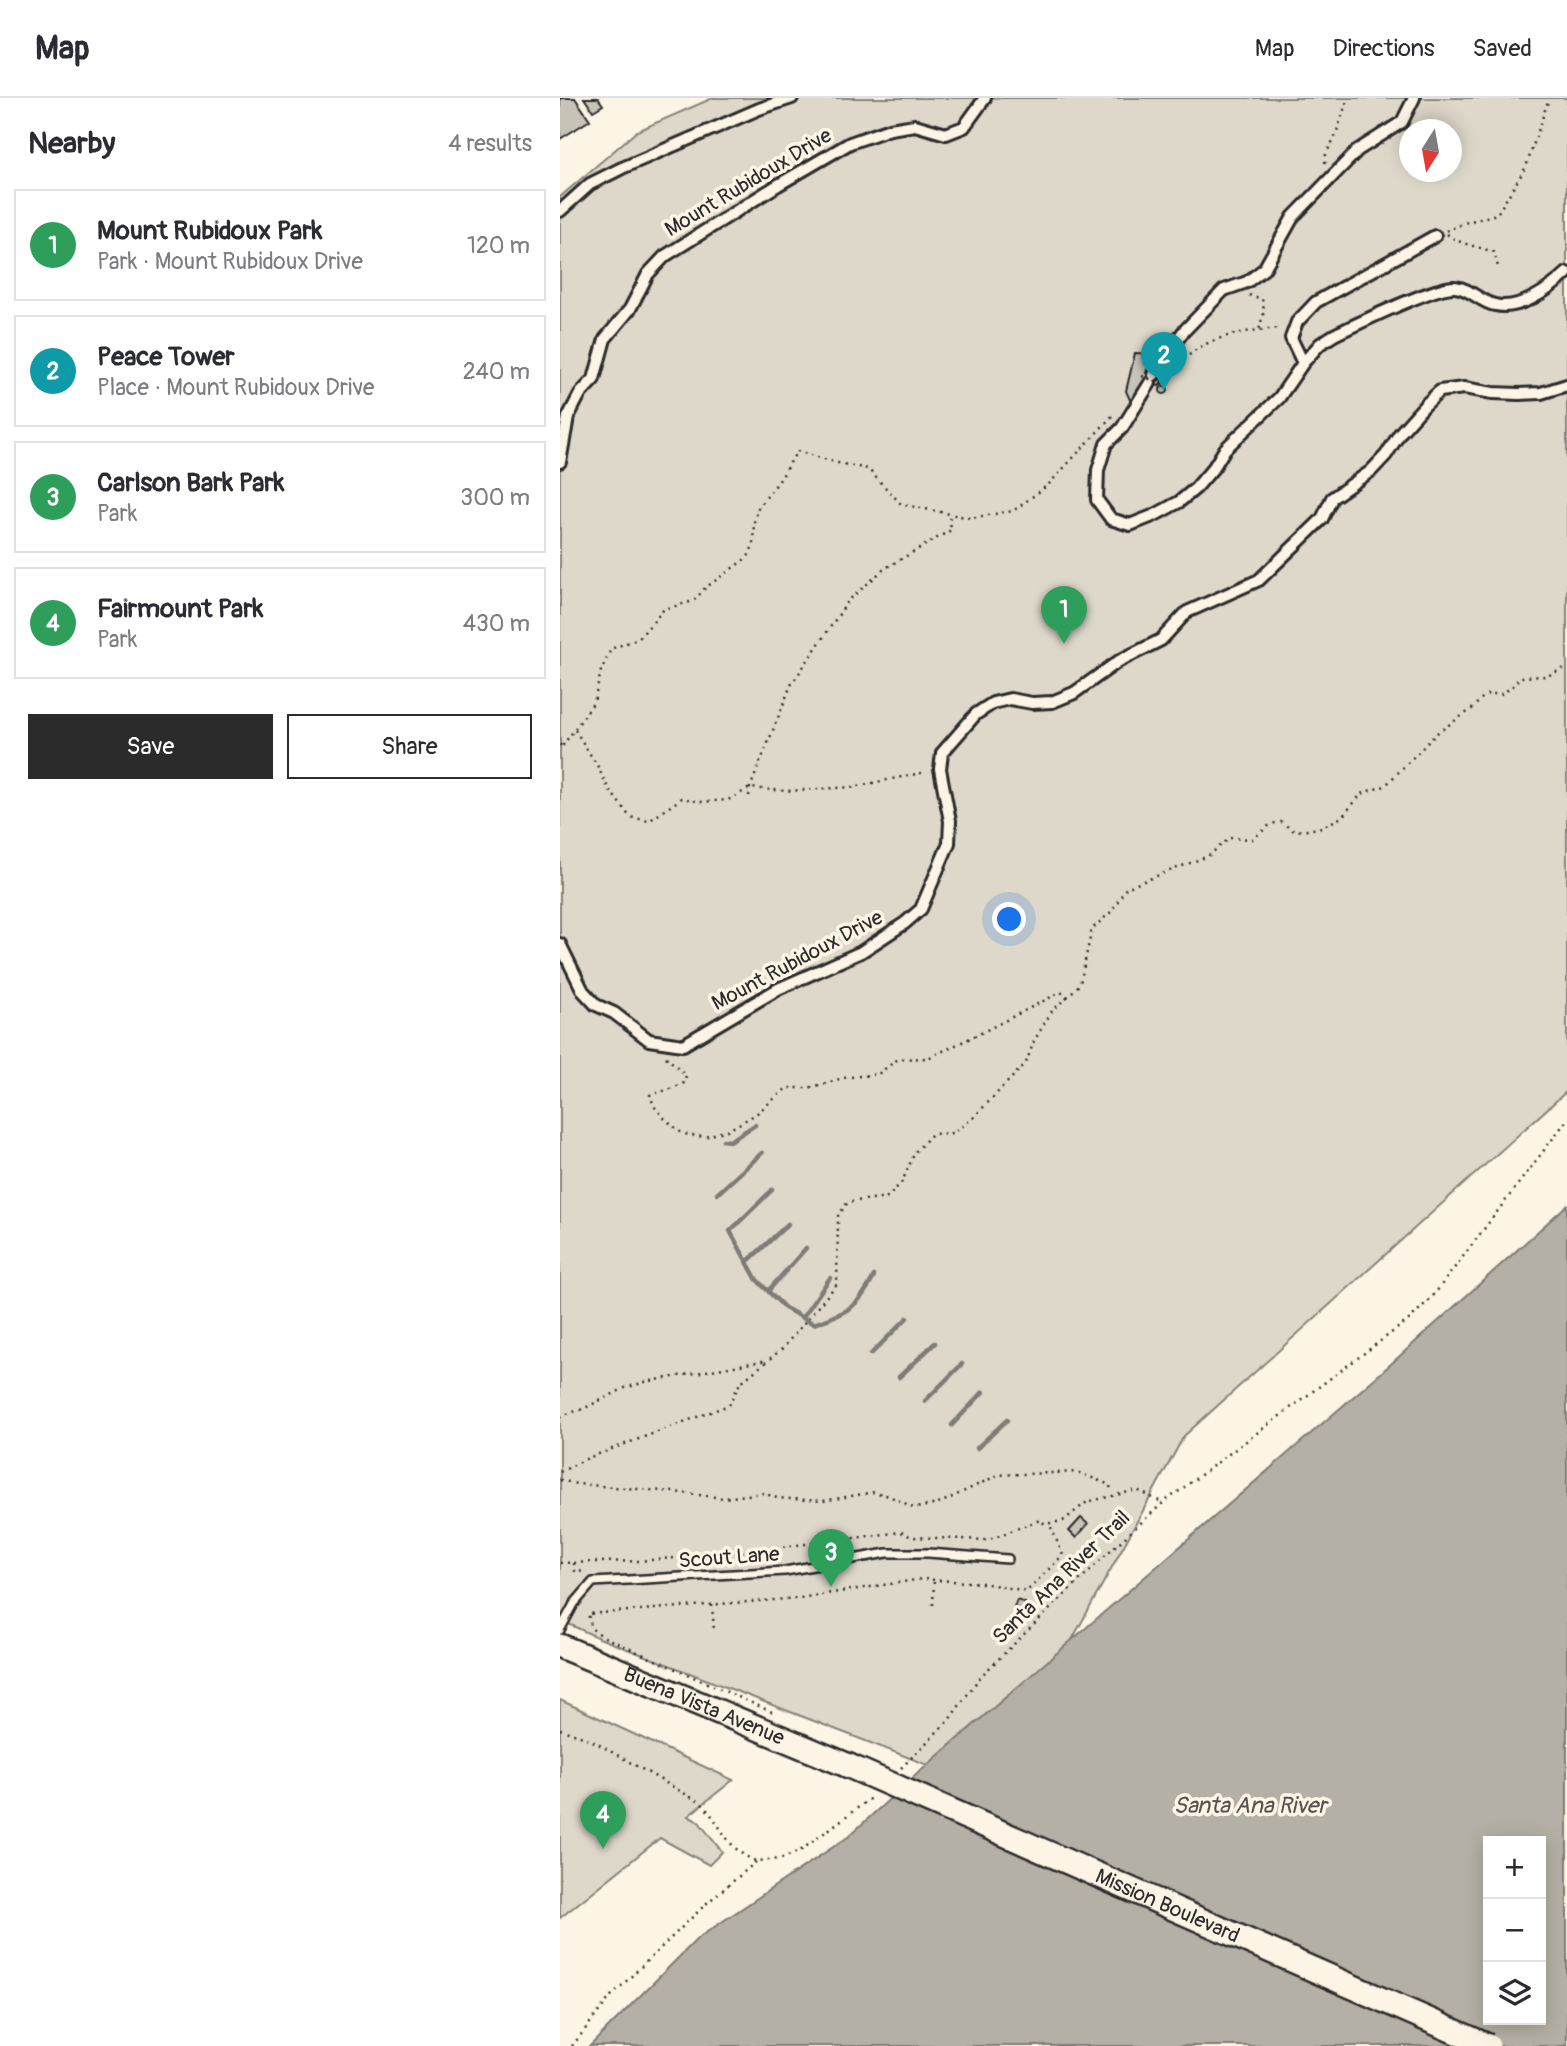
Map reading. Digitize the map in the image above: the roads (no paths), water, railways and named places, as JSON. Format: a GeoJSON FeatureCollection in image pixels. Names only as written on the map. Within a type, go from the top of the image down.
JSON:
{"type":"FeatureCollection","features":[{"type":"Feature","properties":{"kind":"main road","name":"Buena Vista Avenue"},"geometry":{"type":"LineString","coordinates":[[560,1646],[849,1766]]}},
{"type":"Feature","properties":{"kind":"main road","name":"Mission Boulevard"},"geometry":{"type":"LineString","coordinates":[[849,1766],[1488,2046]]}},
{"type":"Feature","properties":{"kind":"street"},"geometry":{"type":"LineString","coordinates":[[560,211],[590,184],[622,168],[759,109],[792,98]]}},
{"type":"Feature","properties":{"kind":"street","name":"Mount Rubidoux Drive"},"geometry":{"type":"LineString","coordinates":[[560,462],[568,417],[580,394],[594,379],[605,339],[630,309],[648,274],[665,256],[850,143],[890,129],[915,125],[946,134],[964,127],[985,98]]}},
{"type":"Feature","properties":{"kind":"street"},"geometry":{"type":"LineString","coordinates":[[1415,98],[1402,122],[1358,150],[1293,217],[1264,269],[1247,282],[1224,290],[1164,356],[1122,428],[1106,444],[1098,470],[1097,500],[1111,519],[1130,525],[1179,502],[1196,488],[1225,449],[1279,398],[1303,363],[1334,335],[1432,292],[1455,287],[1494,305],[1515,305],[1531,298],[1567,273]]}},
{"type":"Feature","properties":{"kind":"street"},"geometry":{"type":"LineString","coordinates":[[1303,363],[1291,338],[1297,321],[1316,302],[1440,234]]}},
{"type":"Feature","properties":{"kind":"street","name":"Mount Rubidoux Drive"},"geometry":{"type":"LineString","coordinates":[[560,944],[583,990],[596,1005],[614,1013],[649,1040],[683,1045],[778,989],[861,953],[921,909],[949,843],[950,821],[940,769],[942,753],[976,714],[993,703],[1010,699],[1032,703],[1052,702],[1074,693],[1119,661],[1161,640],[1187,612],[1259,580],[1322,519],[1332,498],[1371,471],[1424,405],[1440,391],[1464,388],[1493,393],[1541,393],[1567,385]]}},
{"type":"Feature","properties":{"kind":"lane","name":"Scout Lane"},"geometry":{"type":"LineString","coordinates":[[560,1630],[574,1604],[593,1582],[785,1571],[887,1553],[1008,1559]]}},
{"type":"Feature","properties":{"kind":"water","name":"Santa Ana River"},"geometry":{"type":"Polygon","coordinates":[[[1567,1205],[1567,2046],[590,2046],[698,1938],[848,1837],[918,1773],[1382,1372],[1567,1205]]]}},
{"type":"Feature","properties":{"kind":"waterway"},"geometry":{"type":"LineString","coordinates":[[723,1140],[730,1141],[755,1125]]}},
{"type":"Feature","properties":{"kind":"waterway"},"geometry":{"type":"LineString","coordinates":[[717,1194],[762,1153]]}},
{"type":"Feature","properties":{"kind":"waterway"},"geometry":{"type":"LineString","coordinates":[[772,1190],[730,1231],[757,1280],[785,1308],[814,1324],[850,1308],[862,1296],[874,1276]]}},
{"type":"Feature","properties":{"kind":"waterway"},"geometry":{"type":"LineString","coordinates":[[747,1262],[788,1224]]}},
{"type":"Feature","properties":{"kind":"waterway"},"geometry":{"type":"LineString","coordinates":[[768,1291],[806,1248]]}},
{"type":"Feature","properties":{"kind":"waterway"},"geometry":{"type":"LineString","coordinates":[[802,1318],[830,1278]]}},
{"type":"Feature","properties":{"kind":"waterway"},"geometry":{"type":"LineString","coordinates":[[871,1354],[907,1318]]}},
{"type":"Feature","properties":{"kind":"waterway"},"geometry":{"type":"LineString","coordinates":[[899,1377],[935,1343]]}},
{"type":"Feature","properties":{"kind":"waterway"},"geometry":{"type":"LineString","coordinates":[[925,1401],[962,1364]]}},
{"type":"Feature","properties":{"kind":"waterway"},"geometry":{"type":"LineString","coordinates":[[952,1425],[983,1392]]}},
{"type":"Feature","properties":{"kind":"waterway"},"geometry":{"type":"LineString","coordinates":[[977,1448],[1007,1420]]}},
{"type":"Feature","properties":{"kind":"place","name":"Peace Tower"},"geometry":{"type":"Point","coordinates":[1164,390]}},
{"type":"Feature","properties":{"kind":"place","name":"Mount Rubidoux Park"},"geometry":{"type":"Point","coordinates":[1064,644]}},
{"type":"Feature","properties":{"kind":"place","name":"Carlson Bark Park"},"geometry":{"type":"Point","coordinates":[831,1587]}},
{"type":"Feature","properties":{"kind":"place","name":"Fairmount Park"},"geometry":{"type":"Point","coordinates":[603,1849]}}]}
